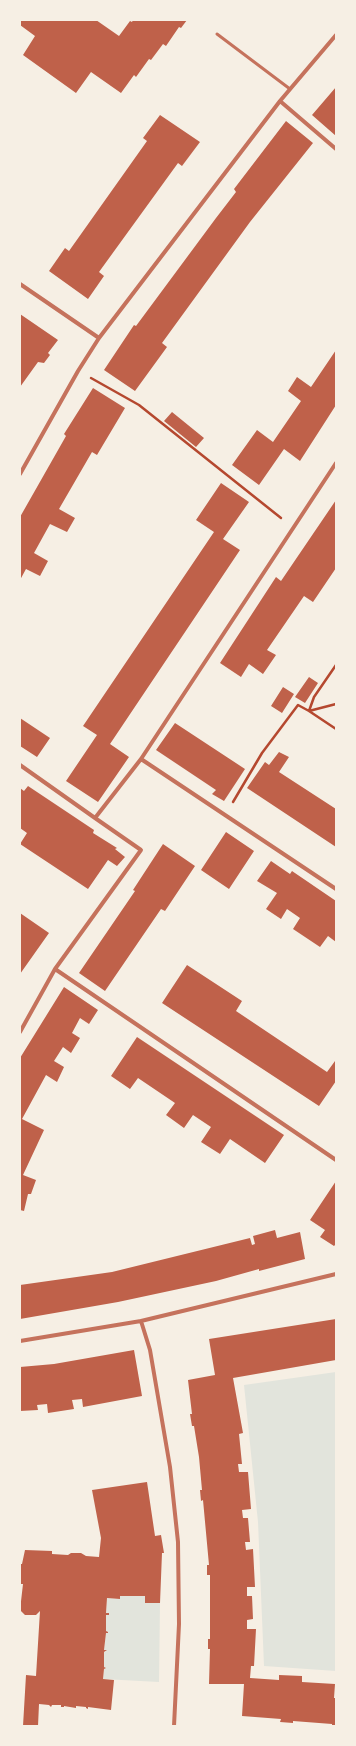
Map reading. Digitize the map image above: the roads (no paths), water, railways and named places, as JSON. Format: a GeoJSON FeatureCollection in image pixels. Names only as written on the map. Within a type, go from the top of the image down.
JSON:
{"type":"FeatureCollection","features":[{"type":"Feature","properties":{"kind":"street"},"geometry":{"type":"LineString","coordinates":[[20,474],[78,371],[99,338],[280,101],[336,34]]}},
{"type":"Feature","properties":{"kind":"street"},"geometry":{"type":"LineString","coordinates":[[280,101],[336,149]]}},
{"type":"Feature","properties":{"kind":"street"},"geometry":{"type":"LineString","coordinates":[[20,284],[99,338]]}},
{"type":"Feature","properties":{"kind":"street"},"geometry":{"type":"LineString","coordinates":[[95,818],[141,759],[336,463]]}},
{"type":"Feature","properties":{"kind":"street"},"geometry":{"type":"LineString","coordinates":[[141,759],[336,888]]}},
{"type":"Feature","properties":{"kind":"street"},"geometry":{"type":"LineString","coordinates":[[20,765],[141,850],[55,969],[20,1032]]}},
{"type":"Feature","properties":{"kind":"street"},"geometry":{"type":"LineString","coordinates":[[55,969],[336,1160]]}},
{"type":"Feature","properties":{"kind":"street"},"geometry":{"type":"LineString","coordinates":[[20,1341],[141,1321],[336,1274]]}},
{"type":"Feature","properties":{"kind":"street"},"geometry":{"type":"LineString","coordinates":[[141,1321],[150,1350],[170,1467],[178,1542],[179,1624],[174,1726]]}},
{"type":"Feature","properties":{"kind":"lane"},"geometry":{"type":"LineString","coordinates":[[217,34],[290,89]]}}]}
